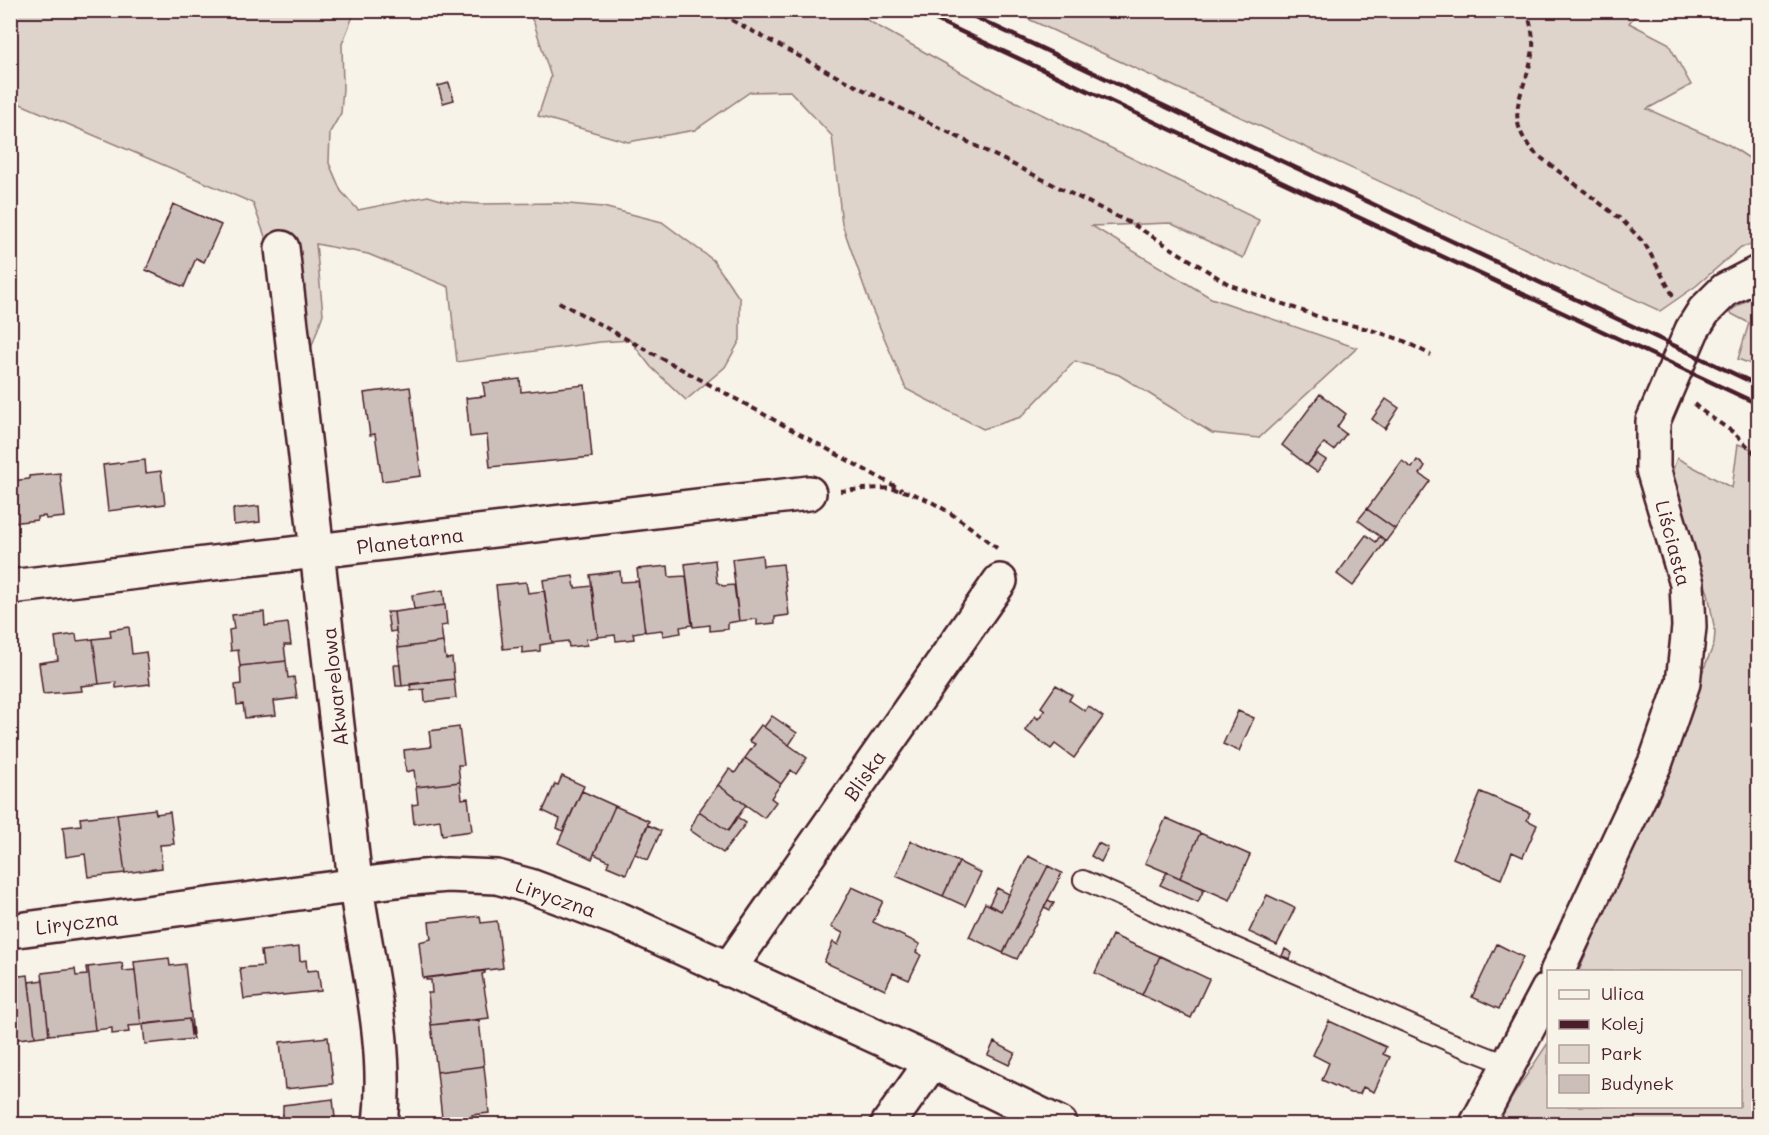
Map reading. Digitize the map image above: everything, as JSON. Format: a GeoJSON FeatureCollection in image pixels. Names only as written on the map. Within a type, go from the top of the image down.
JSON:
{"type":"FeatureCollection","features":[{"type":"Feature","properties":{"kind":"street","name":"Akwarelowa"},"geometry":{"type":"LineString","coordinates":[[282,248],[356,885],[382,1054],[383,1096],[380,1125]]}},
{"type":"Feature","properties":{"kind":"street","name":"Liściasta"},"geometry":{"type":"LineString","coordinates":[[1558,970],[1656,761],[1683,683],[1689,627],[1687,584],[1653,469],[1653,421],[1692,330],[1704,311],[1725,290],[1758,273]]}},
{"type":"Feature","properties":{"kind":"street","name":"Planetarna"},"geometry":{"type":"LineString","coordinates":[[10,587],[809,493]]}},
{"type":"Feature","properties":{"kind":"street","name":"Bliska"},"geometry":{"type":"LineString","coordinates":[[728,970],[1000,581]]}},
{"type":"Feature","properties":{"kind":"street","name":"Liryczna"},"geometry":{"type":"LineString","coordinates":[[10,931],[447,874],[497,877],[530,886],[621,920],[932,1062],[1060,1125]]}},
{"type":"Feature","properties":{"kind":"street"},"geometry":{"type":"LineString","coordinates":[[1477,1125],[1547,992]]}},
{"type":"Feature","properties":{"kind":"street"},"geometry":{"type":"LineString","coordinates":[[888,1125],[932,1062]]}},
{"type":"Feature","properties":{"kind":"lane"},"geometry":{"type":"LineString","coordinates":[[1083,879],[1450,1042],[1509,1065]]}},
{"type":"Feature","properties":{"kind":"path"},"geometry":{"type":"LineString","coordinates":[[713,10],[888,103],[1134,225],[1230,285],[1325,319],[1402,340],[1431,355]]}},
{"type":"Feature","properties":{"kind":"path"},"geometry":{"type":"LineString","coordinates":[[1527,10],[1533,46],[1516,117],[1524,140],[1535,153],[1623,221],[1645,244],[1692,330]]}},
{"type":"Feature","properties":{"kind":"path"},"geometry":{"type":"LineString","coordinates":[[559,303],[965,522],[1007,557],[1009,566],[1000,581]]}},
{"type":"Feature","properties":{"kind":"path"},"geometry":{"type":"LineString","coordinates":[[1668,387],[1732,431],[1758,456]]}},
{"type":"Feature","properties":{"kind":"path"},"geometry":{"type":"LineString","coordinates":[[809,493],[889,488],[902,490]]}},
{"type":"Feature","properties":{"kind":"green space"},"geometry":{"type":"Polygon","coordinates":[[[11,11],[355,11],[342,44],[341,113],[330,132],[329,163],[341,191],[358,210],[428,196],[448,202],[557,203],[603,207],[662,222],[713,260],[740,299],[740,340],[725,367],[686,400],[651,367],[630,340],[600,342],[457,362],[449,287],[368,254],[316,244],[323,314],[308,357],[253,203],[11,100],[11,11]]]}},
{"type":"Feature","properties":{"kind":"green space"},"geometry":{"type":"Polygon","coordinates":[[[527,11],[851,11],[996,92],[1259,220],[1243,258],[1170,223],[1092,226],[1211,298],[1357,348],[1259,438],[1212,433],[1119,375],[1075,361],[1021,417],[983,429],[906,389],[872,309],[842,224],[832,136],[790,91],[750,92],[695,130],[628,142],[538,116],[551,77],[534,23],[527,11]]]}},
{"type":"Feature","properties":{"kind":"green space"},"geometry":{"type":"Polygon","coordinates":[[[1011,11],[1639,11],[1629,23],[1668,43],[1691,85],[1647,109],[1729,145],[1758,164],[1758,244],[1741,247],[1696,286],[1660,311],[1011,11]]]}},
{"type":"Feature","properties":{"kind":"green space"},"geometry":{"type":"Polygon","coordinates":[[[1758,293],[1758,367],[1738,359],[1749,323],[1728,312],[1758,293]]]}},
{"type":"Feature","properties":{"kind":"green space"},"geometry":{"type":"Polygon","coordinates":[[[1738,444],[1758,451],[1758,1124],[1494,1124],[1547,1044],[1547,1108],[1742,1108],[1742,970],[1579,970],[1714,644],[1715,632],[1708,593],[1690,548],[1675,495],[1672,472],[1677,458],[1732,488],[1738,444]]]}},
{"type":"Feature","properties":{"kind":"building"},"geometry":{"type":"Polygon","coordinates":[[[449,83],[454,100],[443,103],[438,86],[449,83]]]}},
{"type":"Feature","properties":{"kind":"building"},"geometry":{"type":"Polygon","coordinates":[[[173,204],[221,225],[204,262],[196,258],[184,287],[146,270],[173,204]]]}},
{"type":"Feature","properties":{"kind":"building"},"geometry":{"type":"Polygon","coordinates":[[[520,379],[521,392],[585,385],[592,457],[490,467],[487,435],[470,437],[466,398],[485,396],[483,383],[520,379]]]}},
{"type":"Feature","properties":{"kind":"building"},"geometry":{"type":"Polygon","coordinates":[[[410,387],[421,476],[382,481],[375,434],[370,435],[364,393],[410,387]]]}},
{"type":"Feature","properties":{"kind":"building"},"geometry":{"type":"Polygon","coordinates":[[[1320,394],[1346,414],[1337,427],[1346,434],[1334,450],[1324,443],[1307,465],[1282,445],[1320,394]]]}},
{"type":"Feature","properties":{"kind":"building"},"geometry":{"type":"Polygon","coordinates":[[[1386,399],[1399,408],[1385,429],[1372,419],[1386,399]]]}},
{"type":"Feature","properties":{"kind":"building"},"geometry":{"type":"Polygon","coordinates":[[[1317,454],[1326,460],[1317,472],[1307,465],[1317,454]]]}},
{"type":"Feature","properties":{"kind":"building"},"geometry":{"type":"Polygon","coordinates":[[[145,460],[146,473],[161,471],[165,504],[108,511],[103,465],[145,460]]]}},
{"type":"Feature","properties":{"kind":"building"},"geometry":{"type":"Polygon","coordinates":[[[1417,460],[1425,466],[1420,474],[1430,481],[1395,529],[1367,509],[1402,461],[1412,468],[1417,460]]]}},
{"type":"Feature","properties":{"kind":"building"},"geometry":{"type":"Polygon","coordinates":[[[60,473],[65,517],[46,519],[45,516],[37,517],[37,520],[10,523],[10,481],[29,479],[29,476],[60,473]]]}},
{"type":"Feature","properties":{"kind":"building"},"geometry":{"type":"Polygon","coordinates":[[[259,506],[260,522],[234,525],[233,509],[259,506]]]}},
{"type":"Feature","properties":{"kind":"building"},"geometry":{"type":"Polygon","coordinates":[[[1367,509],[1395,529],[1386,541],[1358,520],[1367,509]]]}},
{"type":"Feature","properties":{"kind":"building"},"geometry":{"type":"Polygon","coordinates":[[[1366,535],[1376,542],[1380,536],[1386,541],[1353,586],[1337,574],[1366,535]]]}},
{"type":"Feature","properties":{"kind":"building"},"geometry":{"type":"Polygon","coordinates":[[[762,555],[763,566],[783,564],[789,615],[775,617],[775,623],[757,625],[757,619],[739,621],[732,559],[762,555]]]}},
{"type":"Feature","properties":{"kind":"building"},"geometry":{"type":"Polygon","coordinates":[[[715,560],[717,582],[723,586],[734,585],[739,621],[728,623],[728,629],[710,631],[710,625],[693,627],[685,564],[715,560]]]}},
{"type":"Feature","properties":{"kind":"building"},"geometry":{"type":"Polygon","coordinates":[[[668,566],[669,577],[686,576],[692,625],[680,627],[681,633],[663,636],[662,630],[645,632],[637,569],[668,566]]]}},
{"type":"Feature","properties":{"kind":"building"},"geometry":{"type":"Polygon","coordinates":[[[620,571],[621,582],[638,581],[645,631],[633,633],[634,639],[616,641],[615,635],[598,637],[590,575],[620,571]]]}},
{"type":"Feature","properties":{"kind":"building"},"geometry":{"type":"Polygon","coordinates":[[[573,576],[575,588],[592,586],[598,637],[586,639],[587,645],[569,647],[568,641],[552,643],[543,580],[573,576]]]}},
{"type":"Feature","properties":{"kind":"building"},"geometry":{"type":"Polygon","coordinates":[[[526,582],[528,593],[544,591],[552,643],[540,645],[540,651],[522,653],[522,647],[503,649],[496,585],[526,582]]]}},
{"type":"Feature","properties":{"kind":"building"},"geometry":{"type":"Polygon","coordinates":[[[443,590],[445,605],[414,609],[412,595],[443,590]]]}},
{"type":"Feature","properties":{"kind":"building"},"geometry":{"type":"Polygon","coordinates":[[[445,605],[447,625],[441,626],[443,642],[398,648],[394,612],[445,605]]]}},
{"type":"Feature","properties":{"kind":"building"},"geometry":{"type":"Polygon","coordinates":[[[264,612],[265,626],[288,623],[291,645],[284,645],[286,661],[240,666],[238,650],[231,651],[229,630],[234,629],[232,615],[264,612]]]}},
{"type":"Feature","properties":{"kind":"building"},"geometry":{"type":"Polygon","coordinates":[[[387,612],[394,612],[396,631],[390,632],[387,612]]]}},
{"type":"Feature","properties":{"kind":"building"},"geometry":{"type":"Polygon","coordinates":[[[129,627],[132,654],[146,652],[150,684],[116,688],[116,682],[99,684],[93,639],[111,637],[110,630],[129,627]]]}},
{"type":"Feature","properties":{"kind":"building"},"geometry":{"type":"Polygon","coordinates":[[[76,634],[77,641],[93,639],[99,684],[81,686],[82,691],[43,694],[39,663],[58,660],[55,637],[76,634]]]}},
{"type":"Feature","properties":{"kind":"building"},"geometry":{"type":"Polygon","coordinates":[[[443,642],[446,659],[452,658],[454,679],[402,686],[398,648],[443,642]]]}},
{"type":"Feature","properties":{"kind":"building"},"geometry":{"type":"Polygon","coordinates":[[[286,661],[288,678],[294,677],[297,698],[274,701],[276,715],[245,718],[243,704],[237,705],[235,685],[241,684],[240,666],[286,661]]]}},
{"type":"Feature","properties":{"kind":"building"},"geometry":{"type":"Polygon","coordinates":[[[394,665],[400,665],[402,686],[396,686],[394,665]]]}},
{"type":"Feature","properties":{"kind":"building"},"geometry":{"type":"Polygon","coordinates":[[[454,679],[456,698],[425,702],[424,689],[411,691],[410,684],[454,679]]]}},
{"type":"Feature","properties":{"kind":"building"},"geometry":{"type":"Polygon","coordinates":[[[1056,685],[1072,695],[1069,700],[1085,711],[1088,706],[1103,717],[1074,758],[1055,744],[1051,749],[1025,730],[1035,716],[1038,719],[1045,710],[1041,707],[1056,685]]]}},
{"type":"Feature","properties":{"kind":"building"},"geometry":{"type":"Polygon","coordinates":[[[1238,711],[1254,718],[1239,751],[1223,744],[1238,711]]]}},
{"type":"Feature","properties":{"kind":"building"},"geometry":{"type":"Polygon","coordinates":[[[772,716],[797,733],[789,745],[764,727],[772,716]]]}},
{"type":"Feature","properties":{"kind":"building"},"geometry":{"type":"Polygon","coordinates":[[[761,725],[807,758],[796,774],[791,770],[781,784],[745,758],[755,744],[749,741],[761,725]]]}},
{"type":"Feature","properties":{"kind":"building"},"geometry":{"type":"Polygon","coordinates":[[[459,727],[464,765],[458,765],[460,782],[416,787],[414,770],[406,772],[404,750],[431,747],[429,731],[459,727]]]}},
{"type":"Feature","properties":{"kind":"building"},"geometry":{"type":"Polygon","coordinates":[[[745,758],[781,784],[771,798],[776,802],[764,818],[718,785],[729,769],[735,773],[745,758]]]}},
{"type":"Feature","properties":{"kind":"building"},"geometry":{"type":"Polygon","coordinates":[[[562,776],[584,786],[563,831],[557,828],[560,819],[543,811],[555,784],[558,785],[562,776]]]}},
{"type":"Feature","properties":{"kind":"building"},"geometry":{"type":"Polygon","coordinates":[[[460,782],[462,799],[468,798],[472,831],[442,835],[440,820],[414,824],[412,805],[418,804],[416,787],[460,782]]]}},
{"type":"Feature","properties":{"kind":"building"},"geometry":{"type":"Polygon","coordinates":[[[718,785],[746,805],[728,831],[699,811],[718,785]]]}},
{"type":"Feature","properties":{"kind":"building"},"geometry":{"type":"Polygon","coordinates":[[[582,791],[615,806],[592,859],[558,843],[582,791]]]}},
{"type":"Feature","properties":{"kind":"building"},"geometry":{"type":"Polygon","coordinates":[[[1481,792],[1530,813],[1527,820],[1537,825],[1523,857],[1512,852],[1501,879],[1453,858],[1481,792]]]}},
{"type":"Feature","properties":{"kind":"building"},"geometry":{"type":"Polygon","coordinates":[[[615,806],[649,821],[626,874],[607,866],[609,861],[594,854],[615,806]]]}},
{"type":"Feature","properties":{"kind":"building"},"geometry":{"type":"Polygon","coordinates":[[[155,809],[156,814],[170,812],[174,844],[160,845],[162,868],[125,873],[117,814],[155,809]]]}},
{"type":"Feature","properties":{"kind":"building"},"geometry":{"type":"Polygon","coordinates":[[[699,811],[728,831],[737,817],[746,823],[723,853],[690,830],[699,811]]]}},
{"type":"Feature","properties":{"kind":"building"},"geometry":{"type":"Polygon","coordinates":[[[117,814],[125,873],[88,877],[85,854],[66,857],[63,827],[81,825],[80,818],[117,814]]]}},
{"type":"Feature","properties":{"kind":"building"},"geometry":{"type":"Polygon","coordinates":[[[1166,818],[1200,833],[1180,878],[1145,863],[1166,818]]]}},
{"type":"Feature","properties":{"kind":"building"},"geometry":{"type":"Polygon","coordinates":[[[648,825],[661,831],[648,860],[635,854],[648,825]]]}},
{"type":"Feature","properties":{"kind":"building"},"geometry":{"type":"Polygon","coordinates":[[[1200,833],[1250,855],[1230,900],[1180,878],[1200,833]]]}},
{"type":"Feature","properties":{"kind":"building"},"geometry":{"type":"Polygon","coordinates":[[[911,841],[959,862],[943,896],[896,876],[911,841]]]}},
{"type":"Feature","properties":{"kind":"building"},"geometry":{"type":"Polygon","coordinates":[[[1098,843],[1108,848],[1101,862],[1091,856],[1098,843]]]}},
{"type":"Feature","properties":{"kind":"building"},"geometry":{"type":"Polygon","coordinates":[[[1028,856],[1048,866],[1003,953],[969,937],[985,903],[1001,911],[1028,856]]]}},
{"type":"Feature","properties":{"kind":"building"},"geometry":{"type":"Polygon","coordinates":[[[959,862],[981,873],[965,906],[943,896],[959,862]]]}},
{"type":"Feature","properties":{"kind":"building"},"geometry":{"type":"Polygon","coordinates":[[[1048,866],[1062,873],[1017,959],[1003,953],[1048,866]]]}},
{"type":"Feature","properties":{"kind":"building"},"geometry":{"type":"Polygon","coordinates":[[[1167,872],[1204,889],[1198,902],[1160,885],[1167,872]]]}},
{"type":"Feature","properties":{"kind":"building"},"geometry":{"type":"Polygon","coordinates":[[[852,887],[883,901],[873,922],[920,944],[916,952],[921,955],[909,980],[893,973],[885,990],[824,962],[833,942],[838,945],[843,933],[831,927],[852,887]]]}},
{"type":"Feature","properties":{"kind":"building"},"geometry":{"type":"Polygon","coordinates":[[[997,888],[1009,894],[1001,911],[989,905],[997,888]]]}},
{"type":"Feature","properties":{"kind":"building"},"geometry":{"type":"Polygon","coordinates":[[[1267,895],[1295,908],[1277,945],[1249,932],[1267,895]]]}},
{"type":"Feature","properties":{"kind":"building"},"geometry":{"type":"Polygon","coordinates":[[[1048,900],[1054,903],[1050,910],[1044,907],[1048,900]]]}},
{"type":"Feature","properties":{"kind":"building"},"geometry":{"type":"Polygon","coordinates":[[[480,916],[481,923],[497,921],[503,968],[423,978],[419,942],[431,939],[429,922],[480,916]]]}},
{"type":"Feature","properties":{"kind":"building"},"geometry":{"type":"Polygon","coordinates":[[[1112,935],[1160,956],[1142,995],[1095,973],[1112,935]]]}},
{"type":"Feature","properties":{"kind":"building"},"geometry":{"type":"Polygon","coordinates":[[[1497,944],[1523,957],[1499,1009],[1472,997],[1497,944]]]}},
{"type":"Feature","properties":{"kind":"building"},"geometry":{"type":"Polygon","coordinates":[[[299,947],[300,961],[306,960],[307,971],[318,970],[321,991],[244,999],[240,968],[263,966],[261,951],[299,947]]]}},
{"type":"Feature","properties":{"kind":"building"},"geometry":{"type":"Polygon","coordinates":[[[1285,949],[1292,953],[1290,959],[1282,956],[1285,949]]]}},
{"type":"Feature","properties":{"kind":"building"},"geometry":{"type":"Polygon","coordinates":[[[1160,956],[1209,979],[1191,1018],[1142,995],[1160,956]]]}},
{"type":"Feature","properties":{"kind":"building"},"geometry":{"type":"Polygon","coordinates":[[[169,958],[170,966],[185,964],[193,1034],[191,1035],[189,1019],[141,1025],[134,962],[169,958]]]}},
{"type":"Feature","properties":{"kind":"building"},"geometry":{"type":"Polygon","coordinates":[[[122,963],[123,971],[135,970],[141,1025],[128,1026],[129,1032],[112,1034],[112,1028],[95,1030],[88,967],[122,963]]]}},
{"type":"Feature","properties":{"kind":"building"},"geometry":{"type":"Polygon","coordinates":[[[86,967],[88,967],[95,1030],[49,1035],[42,973],[75,969],[76,976],[87,975],[86,967]]]}},
{"type":"Feature","properties":{"kind":"building"},"geometry":{"type":"Polygon","coordinates":[[[485,971],[482,974],[489,1018],[431,1025],[428,993],[432,993],[431,980],[426,980],[426,978],[485,971]]]}},
{"type":"Feature","properties":{"kind":"building"},"geometry":{"type":"Polygon","coordinates":[[[28,975],[35,1037],[10,1040],[10,977],[28,975]]]}},
{"type":"Feature","properties":{"kind":"building"},"geometry":{"type":"Polygon","coordinates":[[[43,980],[49,1035],[35,1037],[29,982],[43,980]]]}},
{"type":"Feature","properties":{"kind":"building"},"geometry":{"type":"Polygon","coordinates":[[[189,1019],[193,1039],[145,1044],[143,1024],[189,1019]]]}},
{"type":"Feature","properties":{"kind":"building"},"geometry":{"type":"Polygon","coordinates":[[[479,1020],[484,1066],[437,1072],[431,1025],[479,1020]]]}},
{"type":"Feature","properties":{"kind":"building"},"geometry":{"type":"Polygon","coordinates":[[[1329,1021],[1386,1047],[1383,1054],[1390,1057],[1374,1092],[1363,1087],[1360,1094],[1350,1093],[1322,1080],[1329,1063],[1313,1055],[1329,1021]]]}},
{"type":"Feature","properties":{"kind":"building"},"geometry":{"type":"Polygon","coordinates":[[[328,1037],[333,1084],[285,1089],[280,1042],[328,1037]]]}},
{"type":"Feature","properties":{"kind":"building"},"geometry":{"type":"Polygon","coordinates":[[[994,1042],[1015,1053],[1009,1065],[988,1055],[994,1042]]]}},
{"type":"Feature","properties":{"kind":"building"},"geometry":{"type":"Polygon","coordinates":[[[484,1066],[489,1113],[472,1115],[473,1119],[460,1121],[459,1116],[442,1118],[437,1072],[484,1066]]]}},
{"type":"Feature","properties":{"kind":"building"},"geometry":{"type":"Polygon","coordinates":[[[333,1099],[335,1118],[333,1124],[279,1124],[283,1105],[333,1099]]]}},
{"type":"Feature","properties":{"kind":"railway"},"geometry":{"type":"LineString","coordinates":[[915,10],[1758,404]]}},
{"type":"Feature","properties":{"kind":"railway"},"geometry":{"type":"LineString","coordinates":[[960,10],[1758,385]]}}]}
